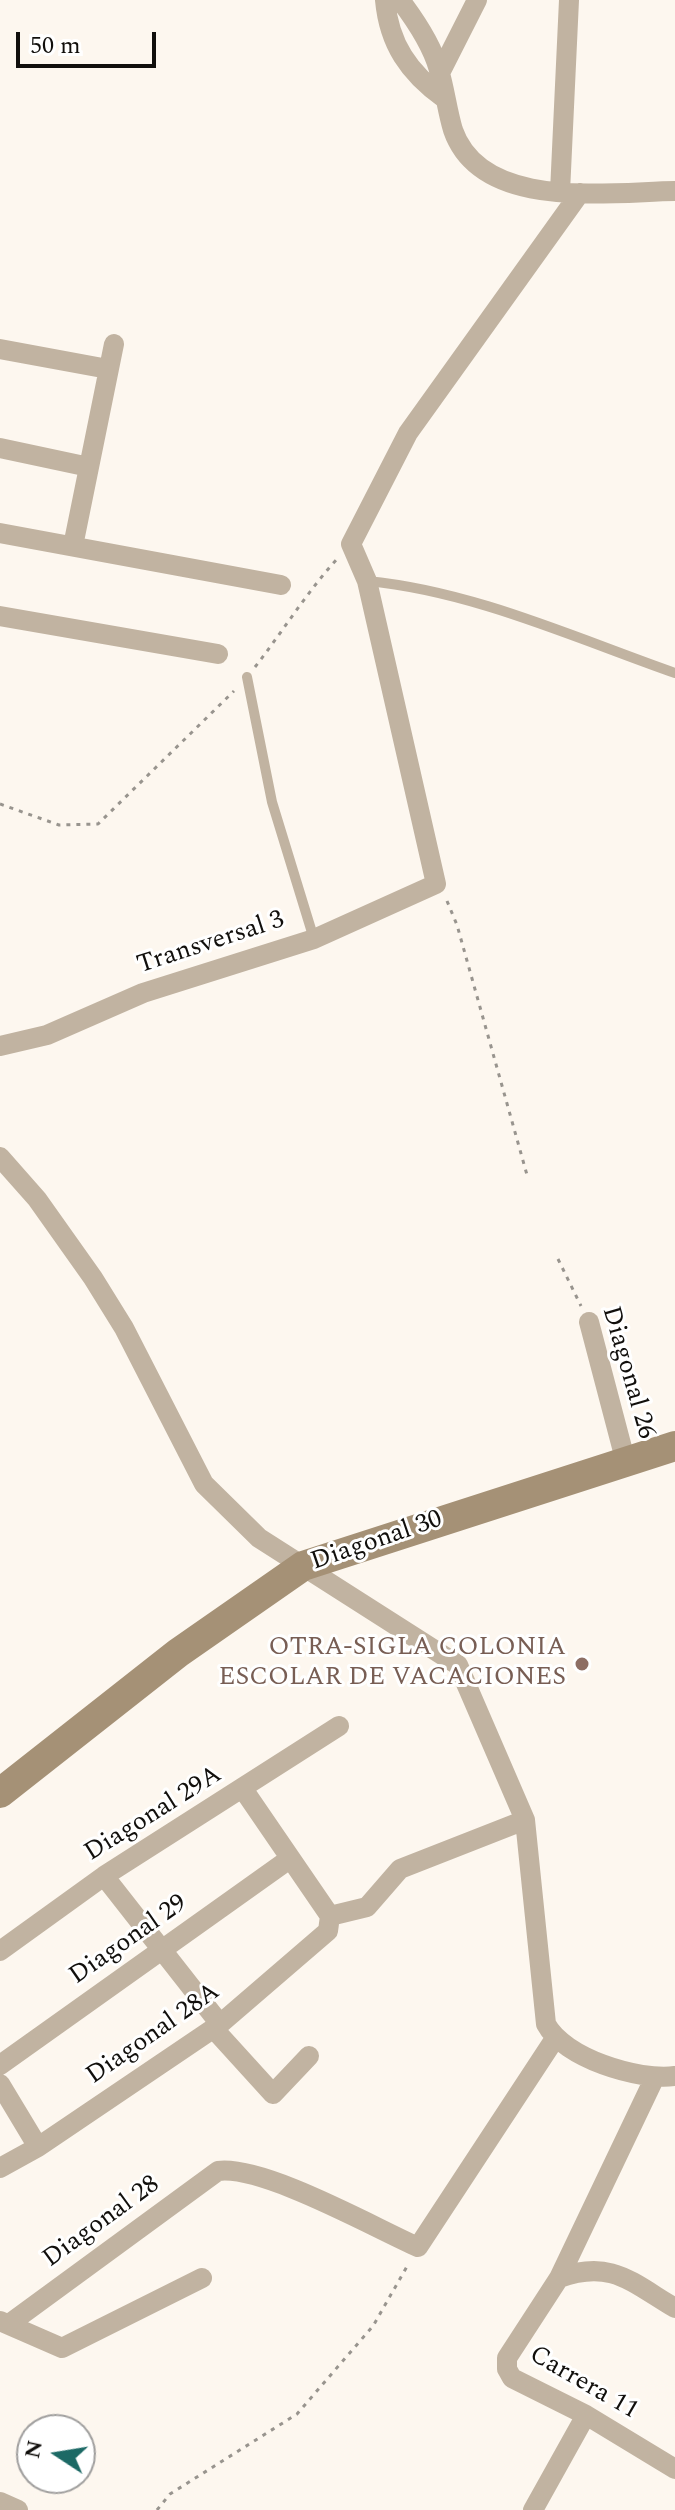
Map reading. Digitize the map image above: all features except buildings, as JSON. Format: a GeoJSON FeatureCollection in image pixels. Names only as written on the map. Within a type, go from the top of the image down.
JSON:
{"type":"FeatureCollection","features":[{"type":"Feature","properties":{"kind":"street"},"geometry":{"type":"LineString","coordinates":[[385,0],[387,26],[402,57],[424,83],[444,98]]}},
{"type":"Feature","properties":{"kind":"street"},"geometry":{"type":"LineString","coordinates":[[400,0],[427,42],[440,73],[444,98],[458,142],[479,168],[518,185],[570,192],[675,191]]}},
{"type":"Feature","properties":{"kind":"street"},"geometry":{"type":"LineString","coordinates":[[440,73],[477,0]]}},
{"type":"Feature","properties":{"kind":"street"},"geometry":{"type":"LineString","coordinates":[[436,884],[367,581],[351,544],[408,433],[570,192],[569,0]]}},
{"type":"Feature","properties":{"kind":"street"},"geometry":{"type":"LineString","coordinates":[[73,546],[114,344]]}},
{"type":"Feature","properties":{"kind":"street"},"geometry":{"type":"LineString","coordinates":[[0,349],[108,369]]}},
{"type":"Feature","properties":{"kind":"street"},"geometry":{"type":"LineString","coordinates":[[0,448],[89,467]]}},
{"type":"Feature","properties":{"kind":"street"},"geometry":{"type":"LineString","coordinates":[[0,533],[281,585]]}},
{"type":"Feature","properties":{"kind":"street"},"geometry":{"type":"LineString","coordinates":[[0,616],[218,654]]}},
{"type":"Feature","properties":{"kind":"street","name":"Transversal 3"},"geometry":{"type":"LineString","coordinates":[[0,1046],[47,1035],[143,993],[314,939],[436,884]]}},
{"type":"Feature","properties":{"kind":"street"},"geometry":{"type":"LineString","coordinates":[[0,1157],[37,1199],[101,1290],[204,1484],[259,1538],[457,1663],[525,1820],[546,2024],[554,2040],[607,2066],[654,2079],[675,2076]]}},
{"type":"Feature","properties":{"kind":"street","name":"Diagonal 26"},"geometry":{"type":"LineString","coordinates":[[589,1322],[625,1459]]}},
{"type":"Feature","properties":{"kind":"street","name":"Diagonal 30"},"geometry":{"type":"LineString","coordinates":[[0,1793],[178,1653],[303,1566],[625,1459],[675,1446]]}},
{"type":"Feature","properties":{"kind":"street","name":"Diagonal 29A"},"geometry":{"type":"LineString","coordinates":[[0,1951],[104,1876],[339,1726]]}},
{"type":"Feature","properties":{"kind":"street"},"geometry":{"type":"LineString","coordinates":[[243,1789],[329,1924],[367,1907],[400,1869],[525,1820]]}},
{"type":"Feature","properties":{"kind":"street","name":"Diagonal 29"},"geometry":{"type":"LineString","coordinates":[[0,2065],[288,1860]]}},
{"type":"Feature","properties":{"kind":"street"},"geometry":{"type":"LineString","coordinates":[[104,1876],[164,1949],[217,2026],[275,2094],[309,2056]]}},
{"type":"Feature","properties":{"kind":"street","name":"Diagonal 28A"},"geometry":{"type":"LineString","coordinates":[[0,2168],[38,2147],[217,2026],[329,1924]]}},
{"type":"Feature","properties":{"kind":"street"},"geometry":{"type":"LineString","coordinates":[[418,2247],[554,2040]]}},
{"type":"Feature","properties":{"kind":"street"},"geometry":{"type":"LineString","coordinates":[[559,2278],[654,2079]]}},
{"type":"Feature","properties":{"kind":"street"},"geometry":{"type":"LineString","coordinates":[[0,2084],[38,2147]]}},
{"type":"Feature","properties":{"kind":"street","name":"Diagonal 28"},"geometry":{"type":"LineString","coordinates":[[4,2323],[218,2171],[229,2169],[276,2182],[418,2247]]}},
{"type":"Feature","properties":{"kind":"street"},"geometry":{"type":"LineString","coordinates":[[559,2278],[584,2269],[615,2272],[675,2308]]}},
{"type":"Feature","properties":{"kind":"street"},"geometry":{"type":"LineString","coordinates":[[4,2323],[62,2348],[202,2278]]}},
{"type":"Feature","properties":{"kind":"street","name":"Carrera 11"},"geometry":{"type":"LineString","coordinates":[[559,2278],[507,2358],[507,2369],[512,2378],[586,2415],[675,2469]]}},
{"type":"Feature","properties":{"kind":"street"},"geometry":{"type":"LineString","coordinates":[[533,2510],[586,2415]]}},
{"type":"Feature","properties":{"kind":"street"},"geometry":{"type":"LineString","coordinates":[[0,2502],[18,2510]]}},
{"type":"Feature","properties":{"kind":"lane"},"geometry":{"type":"LineString","coordinates":[[367,581],[416,586],[446,594],[675,673]]}},
{"type":"Feature","properties":{"kind":"lane"},"geometry":{"type":"LineString","coordinates":[[247,677],[272,802],[314,939]]}},
{"type":"Feature","properties":{"kind":"path"},"geometry":{"type":"LineString","coordinates":[[0,804],[59,825],[98,824],[247,677],[305,602],[310,588],[351,544]]}},
{"type":"Feature","properties":{"kind":"path"},"geometry":{"type":"LineString","coordinates":[[436,884],[457,925],[527,1175]]}},
{"type":"Feature","properties":{"kind":"path","name":"Diagonal 26"},"geometry":{"type":"LineString","coordinates":[[558,1259],[589,1322]]}},
{"type":"Feature","properties":{"kind":"path"},"geometry":{"type":"LineString","coordinates":[[157,2510],[170,2494],[297,2414],[373,2326],[418,2247]]}},
{"type":"Feature","properties":{"kind":"place","name":"OTRA-SIGLA COLONIA ESCOLAR DE VACACIONES"},"geometry":{"type":"Point","coordinates":[582,1664]}}]}
